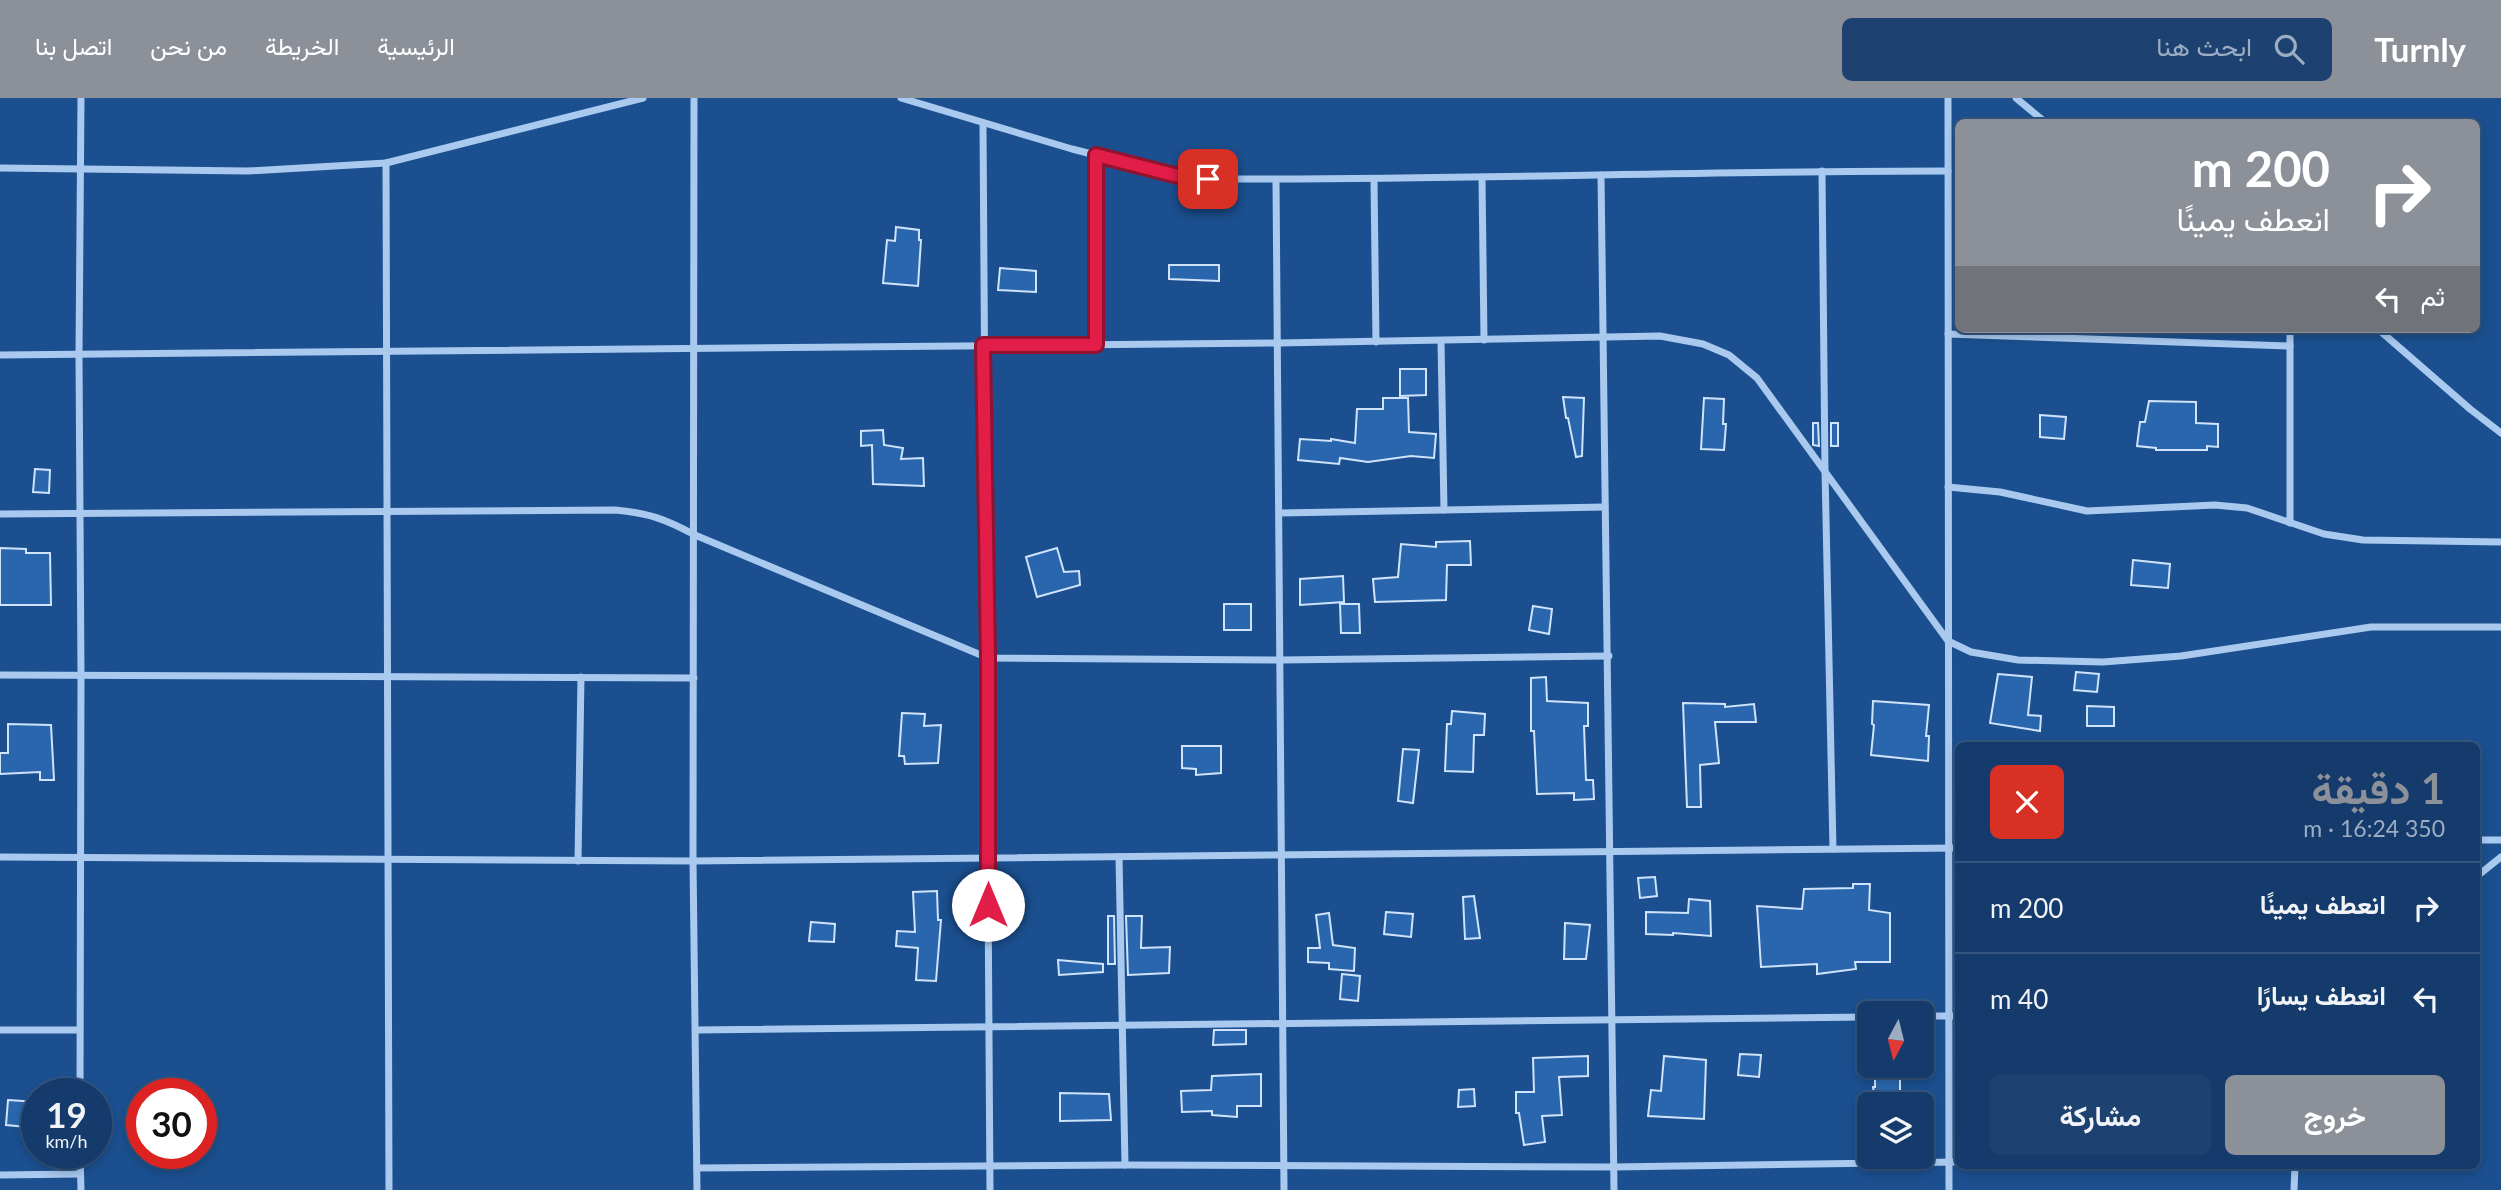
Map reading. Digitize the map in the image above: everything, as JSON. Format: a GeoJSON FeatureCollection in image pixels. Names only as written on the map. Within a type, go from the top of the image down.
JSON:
{"type":"FeatureCollection","features":[{"type":"Feature","properties":{"kind":"street"},"geometry":{"type":"LineString","coordinates":[[80,1078],[81,98]]}},
{"type":"Feature","properties":{"kind":"street"},"geometry":{"type":"LineString","coordinates":[[0,168],[248,171],[386,163],[643,98]]}},
{"type":"Feature","properties":{"kind":"street"},"geometry":{"type":"LineString","coordinates":[[694,98],[697,1190]]}},
{"type":"Feature","properties":{"kind":"street"},"geometry":{"type":"LineString","coordinates":[[901,98],[1096,155],[1178,176],[1208,179],[1374,180],[1948,171]]}},
{"type":"Feature","properties":{"kind":"street"},"geometry":{"type":"LineString","coordinates":[[1948,98],[1948,848],[1954,1016],[1949,1190]]}},
{"type":"Feature","properties":{"kind":"street"},"geometry":{"type":"LineString","coordinates":[[2016,98],[2041,119]]}},
{"type":"Feature","properties":{"kind":"street"},"geometry":{"type":"LineString","coordinates":[[983,123],[990,1190]]}},
{"type":"Feature","properties":{"kind":"street"},"geometry":{"type":"LineString","coordinates":[[1096,155],[1096,345]]}},
{"type":"Feature","properties":{"kind":"street"},"geometry":{"type":"LineString","coordinates":[[386,163],[388,1190]]}},
{"type":"Feature","properties":{"kind":"street"},"geometry":{"type":"LineString","coordinates":[[1822,171],[1833,849]]}},
{"type":"Feature","properties":{"kind":"street"},"geometry":{"type":"LineString","coordinates":[[1601,175],[1614,1190]]}},
{"type":"Feature","properties":{"kind":"street"},"geometry":{"type":"LineString","coordinates":[[1482,178],[1484,340]]}},
{"type":"Feature","properties":{"kind":"street"},"geometry":{"type":"LineString","coordinates":[[1276,180],[1284,1190]]}},
{"type":"Feature","properties":{"kind":"street"},"geometry":{"type":"LineString","coordinates":[[1374,180],[1376,342]]}},
{"type":"Feature","properties":{"kind":"street"},"geometry":{"type":"LineString","coordinates":[[2290,333],[2290,523]]}},
{"type":"Feature","properties":{"kind":"street"},"geometry":{"type":"LineString","coordinates":[[2383,333],[2470,409],[2501,432]]}},
{"type":"Feature","properties":{"kind":"street"},"geometry":{"type":"LineString","coordinates":[[1948,334],[2290,346]]}},
{"type":"Feature","properties":{"kind":"street"},"geometry":{"type":"LineString","coordinates":[[0,355],[1376,342],[1660,336],[1703,344],[1729,355],[1757,378],[1948,641],[1971,652],[2018,660],[2103,662],[2181,656],[2371,627],[2501,626]]}},
{"type":"Feature","properties":{"kind":"street"},"geometry":{"type":"LineString","coordinates":[[1441,341],[1444,510]]}},
{"type":"Feature","properties":{"kind":"street"},"geometry":{"type":"LineString","coordinates":[[1948,487],[2000,492],[2087,511],[2215,505],[2247,508],[2324,534],[2363,540],[2501,542]]}},
{"type":"Feature","properties":{"kind":"street"},"geometry":{"type":"LineString","coordinates":[[1280,513],[1605,507]]}},
{"type":"Feature","properties":{"kind":"street"},"geometry":{"type":"LineString","coordinates":[[0,514],[615,510],[646,513],[988,658],[1281,660],[1609,656]]}},
{"type":"Feature","properties":{"kind":"street"},"geometry":{"type":"LineString","coordinates":[[0,674],[694,678]]}},
{"type":"Feature","properties":{"kind":"street"},"geometry":{"type":"LineString","coordinates":[[578,861],[581,677]]}},
{"type":"Feature","properties":{"kind":"street"},"geometry":{"type":"LineString","coordinates":[[2480,840],[2501,840]]}},
{"type":"Feature","properties":{"kind":"street"},"geometry":{"type":"LineString","coordinates":[[0,857],[694,861],[1955,848]]}},
{"type":"Feature","properties":{"kind":"street"},"geometry":{"type":"LineString","coordinates":[[1119,857],[1125,1165]]}},
{"type":"Feature","properties":{"kind":"street"},"geometry":{"type":"LineString","coordinates":[[2480,874],[2501,857]]}},
{"type":"Feature","properties":{"kind":"street"},"geometry":{"type":"LineString","coordinates":[[1934,1016],[1954,1016]]}},
{"type":"Feature","properties":{"kind":"street"},"geometry":{"type":"LineString","coordinates":[[696,1030],[1857,1017]]}},
{"type":"Feature","properties":{"kind":"street"},"geometry":{"type":"LineString","coordinates":[[0,1030],[79,1030]]}},
{"type":"Feature","properties":{"kind":"street"},"geometry":{"type":"LineString","coordinates":[[698,1168],[1125,1165],[1613,1167],[1955,1162]]}},
{"type":"Feature","properties":{"kind":"street"},"geometry":{"type":"LineString","coordinates":[[80,1169],[80,1190]]}},
{"type":"Feature","properties":{"kind":"street"},"geometry":{"type":"LineString","coordinates":[[2294,1190],[2295,1169]]}},
{"type":"Feature","properties":{"kind":"street"},"geometry":{"type":"LineString","coordinates":[[0,1175],[80,1174]]}},
{"type":"Feature","properties":{"kind":"building"},"geometry":{"type":"Polygon","coordinates":[[[896,227],[919,230],[921,240],[918,286],[883,283],[887,240],[895,241],[896,227]]]}},
{"type":"Feature","properties":{"kind":"building"},"geometry":{"type":"Polygon","coordinates":[[[1169,265],[1219,265],[1219,281],[1169,279],[1169,265]]]}},
{"type":"Feature","properties":{"kind":"building"},"geometry":{"type":"Polygon","coordinates":[[[1000,268],[1036,271],[1036,292],[998,290],[1000,268]]]}},
{"type":"Feature","properties":{"kind":"building"},"geometry":{"type":"Polygon","coordinates":[[[1400,369],[1426,369],[1426,395],[1400,396],[1400,369]]]}},
{"type":"Feature","properties":{"kind":"building"},"geometry":{"type":"Polygon","coordinates":[[[1563,397],[1584,398],[1582,456],[1576,457],[1563,397]]]}},
{"type":"Feature","properties":{"kind":"building"},"geometry":{"type":"Polygon","coordinates":[[[1383,398],[1408,398],[1409,432],[1436,434],[1434,458],[1411,456],[1368,462],[1340,458],[1339,464],[1298,460],[1300,439],[1331,439],[1355,443],[1357,409],[1383,409],[1383,398]]]}},
{"type":"Feature","properties":{"kind":"building"},"geometry":{"type":"Polygon","coordinates":[[[1704,398],[1724,399],[1724,450],[1701,449],[1704,398]]]}},
{"type":"Feature","properties":{"kind":"building"},"geometry":{"type":"Polygon","coordinates":[[[2149,401],[2196,402],[2196,423],[2218,424],[2218,447],[2207,446],[2207,450],[2156,450],[2137,446],[2140,422],[2145,422],[2149,401]]]}},
{"type":"Feature","properties":{"kind":"building"},"geometry":{"type":"Polygon","coordinates":[[[2040,415],[2066,417],[2064,439],[2040,437],[2040,415]]]}},
{"type":"Feature","properties":{"kind":"building"},"geometry":{"type":"Polygon","coordinates":[[[1813,423],[1818,423],[1819,446],[1813,445],[1813,423]]]}},
{"type":"Feature","properties":{"kind":"building"},"geometry":{"type":"Polygon","coordinates":[[[1831,423],[1838,423],[1838,446],[1831,446],[1831,423]]]}},
{"type":"Feature","properties":{"kind":"building"},"geometry":{"type":"Polygon","coordinates":[[[883,430],[884,445],[903,448],[901,459],[923,458],[924,486],[873,484],[872,445],[861,446],[861,431],[883,430]]]}},
{"type":"Feature","properties":{"kind":"building"},"geometry":{"type":"Polygon","coordinates":[[[35,469],[50,470],[49,493],[33,492],[35,469]]]}},
{"type":"Feature","properties":{"kind":"building"},"geometry":{"type":"Polygon","coordinates":[[[1470,541],[1471,565],[1447,565],[1446,600],[1375,602],[1373,579],[1398,577],[1401,544],[1436,547],[1436,542],[1470,541]]]}},
{"type":"Feature","properties":{"kind":"building"},"geometry":{"type":"Polygon","coordinates":[[[0,548],[26,549],[26,553],[50,553],[51,605],[0,605],[0,548]]]}},
{"type":"Feature","properties":{"kind":"building"},"geometry":{"type":"Polygon","coordinates":[[[1057,548],[1064,572],[1079,571],[1080,585],[1037,597],[1026,557],[1057,548]]]}},
{"type":"Feature","properties":{"kind":"building"},"geometry":{"type":"Polygon","coordinates":[[[2133,560],[2170,564],[2168,588],[2131,585],[2133,560]]]}},
{"type":"Feature","properties":{"kind":"building"},"geometry":{"type":"Polygon","coordinates":[[[1343,576],[1344,602],[1300,605],[1300,579],[1343,576]]]}},
{"type":"Feature","properties":{"kind":"building"},"geometry":{"type":"Polygon","coordinates":[[[1224,604],[1251,604],[1251,630],[1224,630],[1224,604]]]}},
{"type":"Feature","properties":{"kind":"building"},"geometry":{"type":"Polygon","coordinates":[[[1340,604],[1359,604],[1360,633],[1341,633],[1340,604]]]}},
{"type":"Feature","properties":{"kind":"building"},"geometry":{"type":"Polygon","coordinates":[[[1533,606],[1552,609],[1549,634],[1529,630],[1533,606]]]}},
{"type":"Feature","properties":{"kind":"building"},"geometry":{"type":"Polygon","coordinates":[[[2076,672],[2099,674],[2097,692],[2074,690],[2076,672]]]}},
{"type":"Feature","properties":{"kind":"building"},"geometry":{"type":"Polygon","coordinates":[[[1998,674],[2032,677],[2028,715],[2041,716],[2040,731],[1990,723],[1998,674]]]}},
{"type":"Feature","properties":{"kind":"building"},"geometry":{"type":"Polygon","coordinates":[[[1546,677],[1547,701],[1588,703],[1588,726],[1584,726],[1586,780],[1593,780],[1594,799],[1574,800],[1574,793],[1537,794],[1534,731],[1531,731],[1531,678],[1546,677]]]}},
{"type":"Feature","properties":{"kind":"building"},"geometry":{"type":"Polygon","coordinates":[[[1873,701],[1929,705],[1926,736],[1929,736],[1928,761],[1871,755],[1873,701]]]}},
{"type":"Feature","properties":{"kind":"building"},"geometry":{"type":"Polygon","coordinates":[[[1683,703],[1725,704],[1725,707],[1754,704],[1756,722],[1715,722],[1719,763],[1700,765],[1701,807],[1687,807],[1683,703]]]}},
{"type":"Feature","properties":{"kind":"building"},"geometry":{"type":"Polygon","coordinates":[[[2087,706],[2114,707],[2114,726],[2087,726],[2087,706]]]}},
{"type":"Feature","properties":{"kind":"building"},"geometry":{"type":"Polygon","coordinates":[[[1452,711],[1485,714],[1484,735],[1474,735],[1473,772],[1445,771],[1447,724],[1451,724],[1452,711]]]}},
{"type":"Feature","properties":{"kind":"building"},"geometry":{"type":"Polygon","coordinates":[[[902,713],[925,714],[924,726],[941,725],[938,763],[905,764],[904,756],[899,756],[902,713]]]}},
{"type":"Feature","properties":{"kind":"building"},"geometry":{"type":"Polygon","coordinates":[[[8,724],[51,725],[54,780],[40,780],[40,772],[0,774],[0,753],[8,753],[8,724]]]}},
{"type":"Feature","properties":{"kind":"building"},"geometry":{"type":"Polygon","coordinates":[[[1182,746],[1221,746],[1221,773],[1196,775],[1196,769],[1182,768],[1182,746]]]}},
{"type":"Feature","properties":{"kind":"building"},"geometry":{"type":"Polygon","coordinates":[[[1403,749],[1419,750],[1413,803],[1398,801],[1403,749]]]}},
{"type":"Feature","properties":{"kind":"building"},"geometry":{"type":"Polygon","coordinates":[[[1655,877],[1657,896],[1640,898],[1638,878],[1655,877]]]}},
{"type":"Feature","properties":{"kind":"building"},"geometry":{"type":"Polygon","coordinates":[[[1853,884],[1870,884],[1869,910],[1890,913],[1890,962],[1855,962],[1856,969],[1817,974],[1817,964],[1761,967],[1757,906],[1802,909],[1804,889],[1853,888],[1853,884]]]}},
{"type":"Feature","properties":{"kind":"building"},"geometry":{"type":"Polygon","coordinates":[[[937,891],[938,920],[941,920],[936,981],[916,980],[918,948],[896,946],[897,931],[915,932],[913,892],[937,891]]]}},
{"type":"Feature","properties":{"kind":"building"},"geometry":{"type":"Polygon","coordinates":[[[1474,896],[1480,938],[1465,939],[1463,897],[1474,896]]]}},
{"type":"Feature","properties":{"kind":"building"},"geometry":{"type":"Polygon","coordinates":[[[1689,899],[1710,901],[1711,936],[1646,934],[1646,912],[1688,913],[1689,899]]]}},
{"type":"Feature","properties":{"kind":"building"},"geometry":{"type":"Polygon","coordinates":[[[1386,912],[1413,914],[1411,937],[1384,934],[1386,912]]]}},
{"type":"Feature","properties":{"kind":"building"},"geometry":{"type":"Polygon","coordinates":[[[1329,913],[1333,945],[1355,948],[1354,971],[1329,969],[1329,963],[1308,962],[1308,948],[1320,948],[1316,915],[1329,913]]]}},
{"type":"Feature","properties":{"kind":"building"},"geometry":{"type":"Polygon","coordinates":[[[1108,916],[1114,916],[1115,964],[1108,964],[1108,916]]]}},
{"type":"Feature","properties":{"kind":"building"},"geometry":{"type":"Polygon","coordinates":[[[1126,916],[1142,916],[1141,948],[1170,947],[1169,973],[1128,975],[1126,916]]]}},
{"type":"Feature","properties":{"kind":"building"},"geometry":{"type":"Polygon","coordinates":[[[811,922],[835,924],[834,942],[809,941],[811,922]]]}},
{"type":"Feature","properties":{"kind":"building"},"geometry":{"type":"Polygon","coordinates":[[[1565,923],[1590,925],[1586,959],[1564,959],[1565,923]]]}},
{"type":"Feature","properties":{"kind":"building"},"geometry":{"type":"Polygon","coordinates":[[[1058,960],[1103,964],[1103,972],[1059,975],[1058,960]]]}},
{"type":"Feature","properties":{"kind":"building"},"geometry":{"type":"Polygon","coordinates":[[[1342,974],[1360,976],[1358,1001],[1340,999],[1342,974]]]}},
{"type":"Feature","properties":{"kind":"building"},"geometry":{"type":"Polygon","coordinates":[[[1214,1030],[1246,1030],[1246,1044],[1213,1045],[1214,1030]]]}},
{"type":"Feature","properties":{"kind":"building"},"geometry":{"type":"Polygon","coordinates":[[[1740,1054],[1761,1055],[1759,1077],[1738,1075],[1740,1054]]]}},
{"type":"Feature","properties":{"kind":"building"},"geometry":{"type":"Polygon","coordinates":[[[1588,1056],[1588,1076],[1559,1077],[1562,1115],[1542,1116],[1545,1142],[1524,1145],[1519,1113],[1516,1113],[1516,1092],[1534,1092],[1533,1058],[1588,1056]]]}},
{"type":"Feature","properties":{"kind":"building"},"geometry":{"type":"Polygon","coordinates":[[[1664,1056],[1706,1060],[1704,1119],[1648,1116],[1651,1090],[1661,1091],[1664,1056]]]}},
{"type":"Feature","properties":{"kind":"building"},"geometry":{"type":"Polygon","coordinates":[[[1261,1074],[1261,1106],[1237,1106],[1237,1117],[1212,1115],[1212,1111],[1182,1112],[1181,1091],[1211,1090],[1212,1076],[1261,1074]]]}},
{"type":"Feature","properties":{"kind":"building"},"geometry":{"type":"Polygon","coordinates":[[[1875,1078],[1900,1078],[1900,1092],[1874,1092],[1875,1078]]]}},
{"type":"Feature","properties":{"kind":"building"},"geometry":{"type":"Polygon","coordinates":[[[1474,1089],[1475,1106],[1458,1107],[1459,1090],[1474,1089]]]}},
{"type":"Feature","properties":{"kind":"building"},"geometry":{"type":"Polygon","coordinates":[[[1060,1093],[1109,1094],[1111,1120],[1060,1121],[1060,1093]]]}},
{"type":"Feature","properties":{"kind":"building"},"geometry":{"type":"Polygon","coordinates":[[[8,1100],[21,1101],[21,1126],[6,1125],[8,1100]]]}},
{"type":"Feature","properties":{"kind":"route"},"geometry":{"type":"LineString","coordinates":[[988,905],[988,658],[983,345],[1096,345],[1096,155],[1178,176],[1208,179]]}}]}
